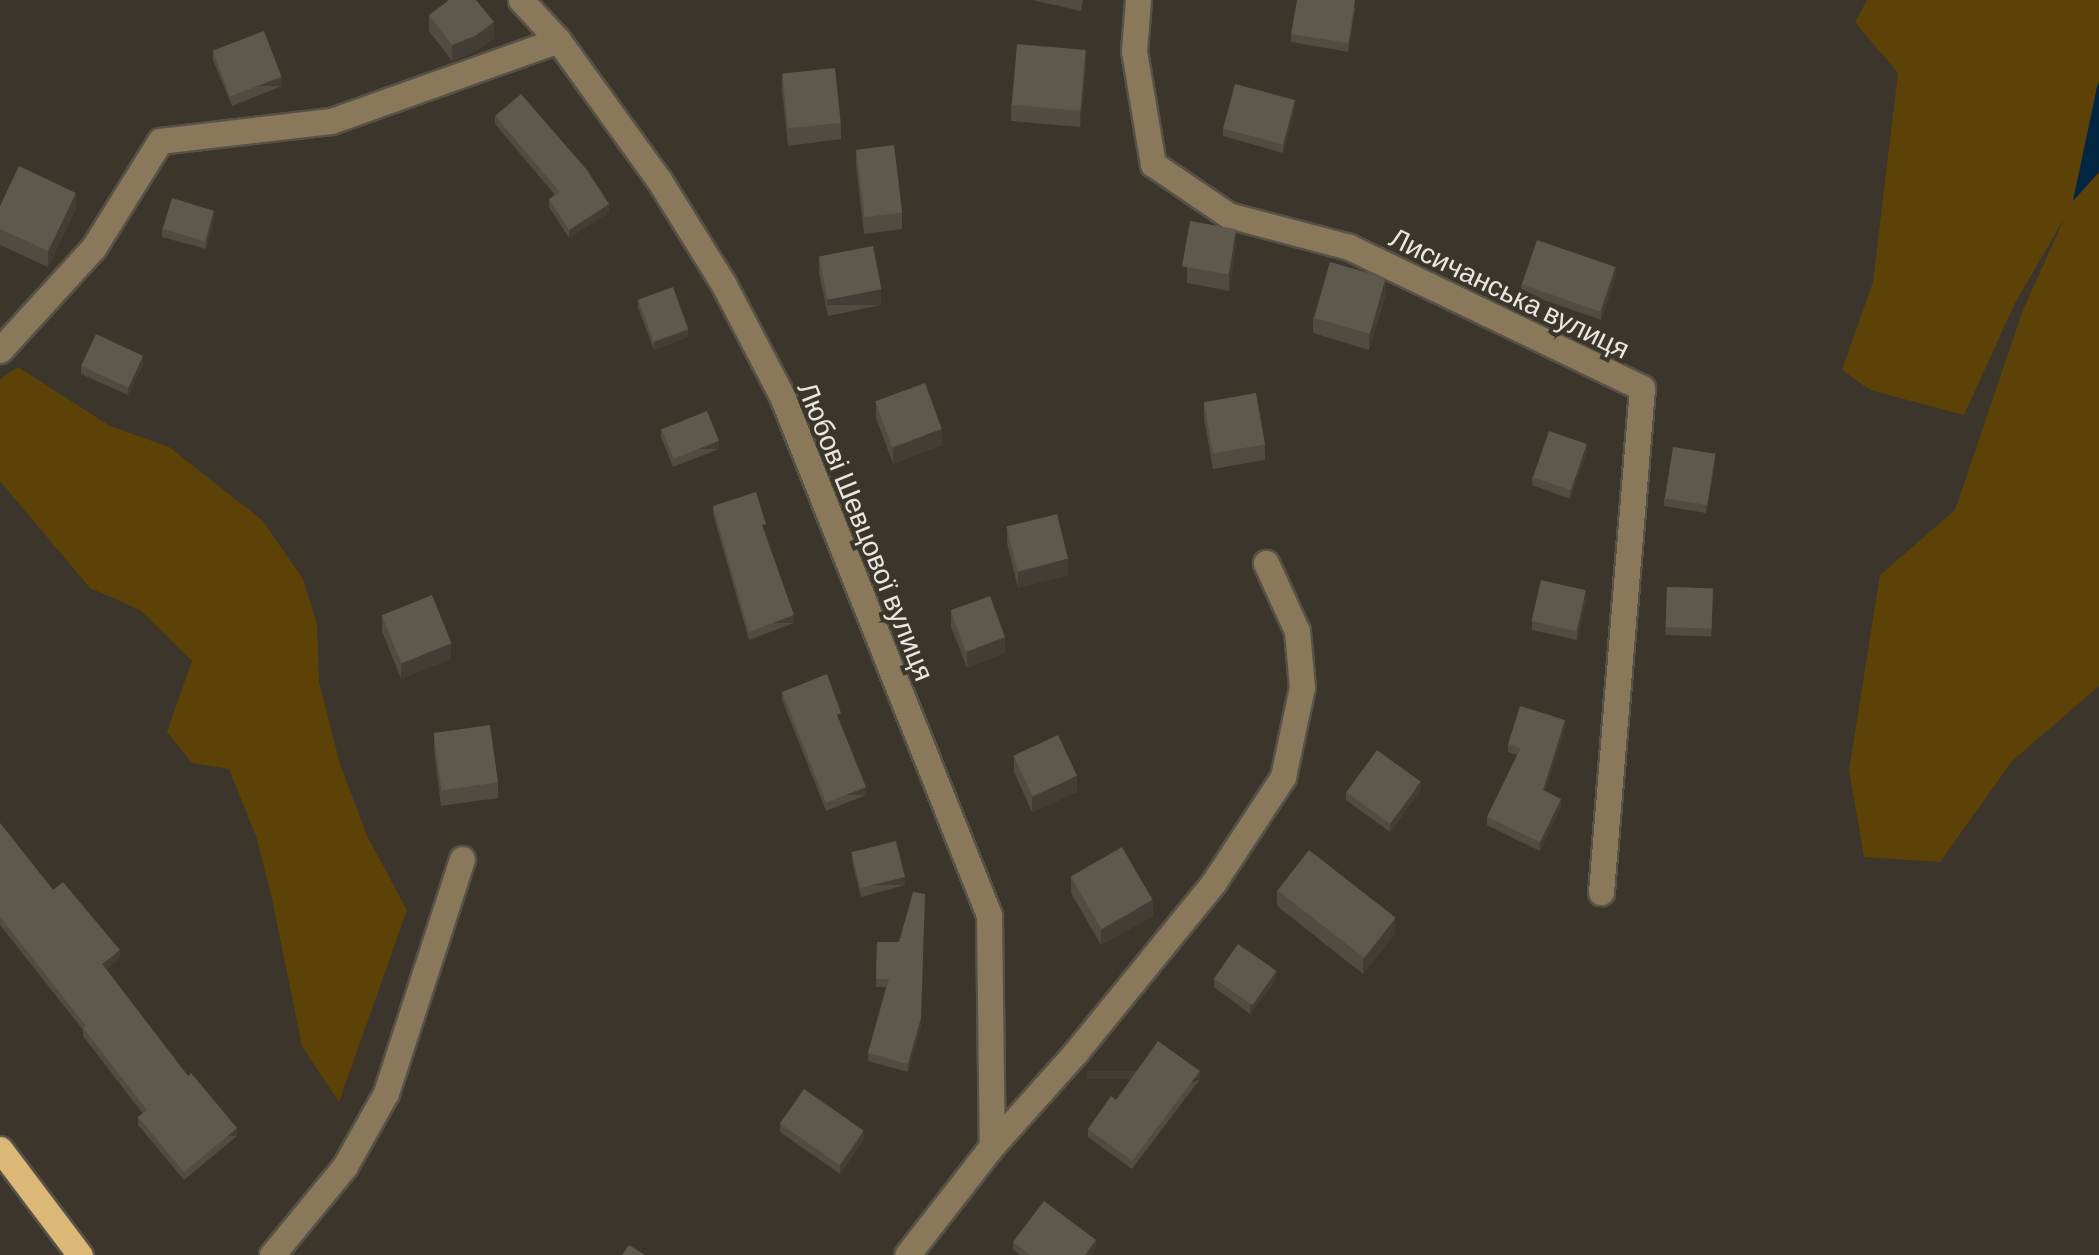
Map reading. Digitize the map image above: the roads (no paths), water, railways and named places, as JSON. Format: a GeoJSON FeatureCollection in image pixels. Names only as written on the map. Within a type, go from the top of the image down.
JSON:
{"type":"FeatureCollection","features":[{"type":"Feature","properties":{"kind":"main road"},"geometry":{"type":"LineString","coordinates":[[0,1149],[80,1255]]}},
{"type":"Feature","properties":{"kind":"street","name":"Любові Шевцової вулиця"},"geometry":{"type":"LineString","coordinates":[[521,0],[558,40],[659,180],[724,285],[782,396],[989,916],[992,1146]]}},
{"type":"Feature","properties":{"kind":"street","name":"Лисичанська вулиця"},"geometry":{"type":"LineString","coordinates":[[1138,0],[1134,52],[1153,164],[1228,216],[1349,247],[1642,388],[1601,892]]}},
{"type":"Feature","properties":{"kind":"street"},"geometry":{"type":"LineString","coordinates":[[0,350],[94,247],[160,141],[332,120],[558,40]]}},
{"type":"Feature","properties":{"kind":"street"},"geometry":{"type":"LineString","coordinates":[[908,1255],[992,1146],[1076,1052],[1214,882],[1283,777],[1302,687],[1297,631],[1266,563]]}},
{"type":"Feature","properties":{"kind":"street"},"geometry":{"type":"LineString","coordinates":[[272,1255],[345,1166],[386,1093],[462,859]]}},
{"type":"Feature","properties":{"kind":"water"},"geometry":{"type":"Polygon","coordinates":[[[2099,83],[2099,172],[2073,201],[2097,87],[2099,83]]]}}]}
